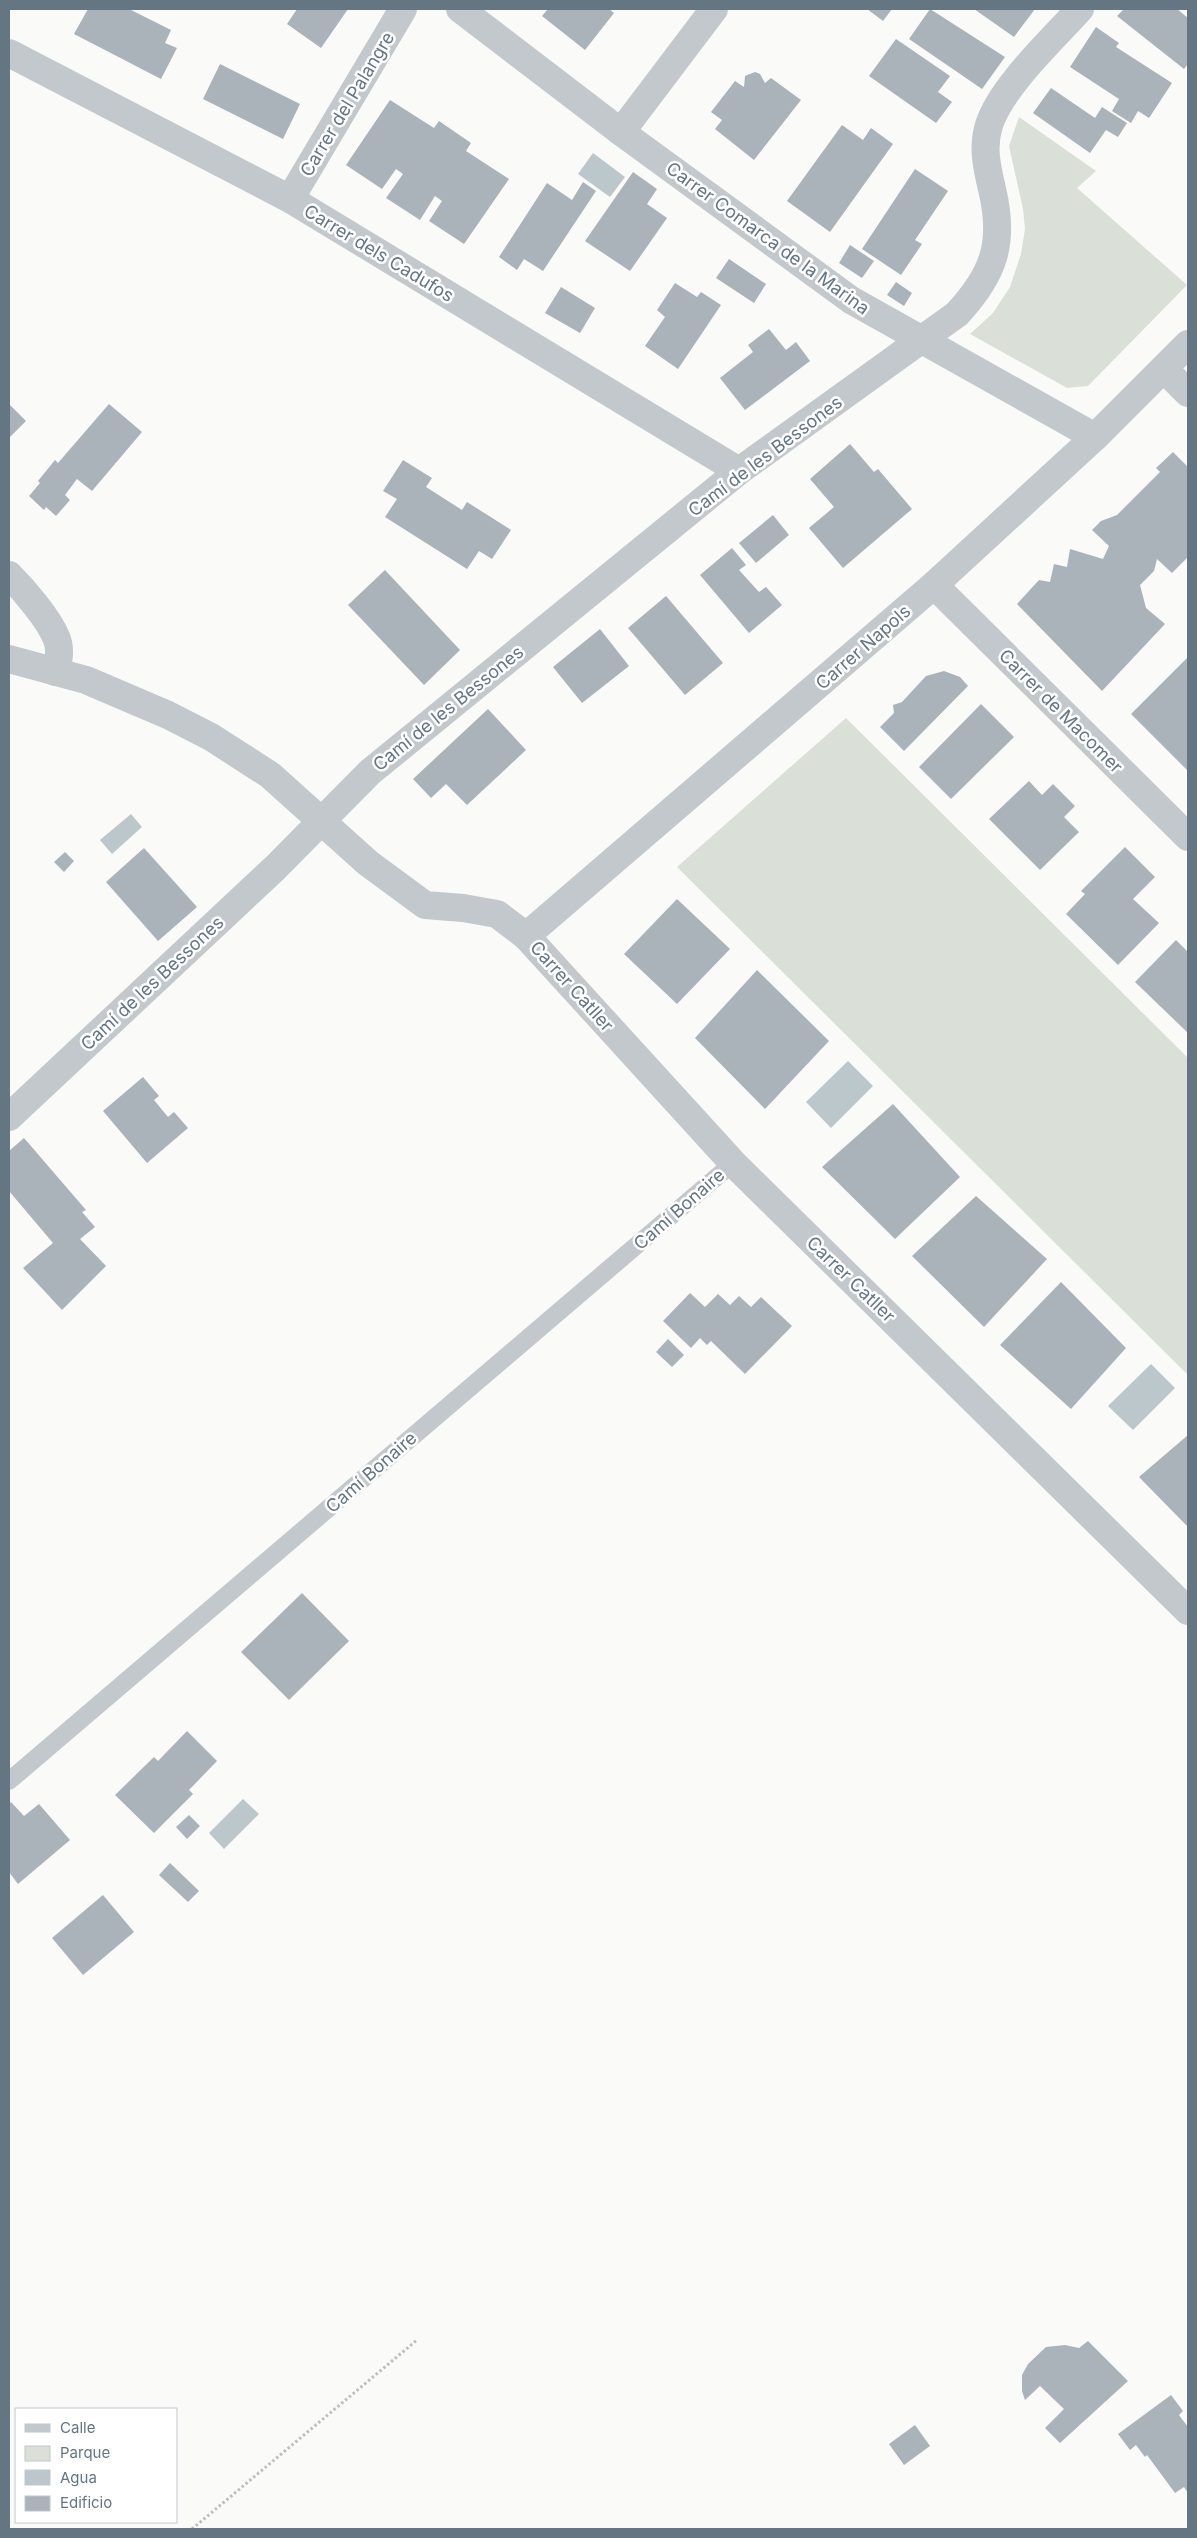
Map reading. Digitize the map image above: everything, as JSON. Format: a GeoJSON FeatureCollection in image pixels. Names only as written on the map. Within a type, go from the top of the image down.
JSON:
{"type":"FeatureCollection","features":[{"type":"Feature","properties":{"kind":"street","name":"Carrer del Palangre"},"geometry":{"type":"LineString","coordinates":[[290,199],[404,9]]}},
{"type":"Feature","properties":{"kind":"street","name":"Carrer Comarca de la Marina"},"geometry":{"type":"LineString","coordinates":[[460,9],[621,132],[851,300],[1095,437]]}},
{"type":"Feature","properties":{"kind":"street"},"geometry":{"type":"LineString","coordinates":[[621,132],[714,9]]}},
{"type":"Feature","properties":{"kind":"street","name":"Camí de les Bessones"},"geometry":{"type":"LineString","coordinates":[[9,1118],[275,868],[370,772],[739,471],[957,314],[976,293],[994,255],[998,239],[998,221],[986,163],[985,143],[989,125],[998,106],[1037,56],[1080,9]]}},
{"type":"Feature","properties":{"kind":"street","name":"Carrer dels Cadufos"},"geometry":{"type":"LineString","coordinates":[[9,53],[290,199],[739,471]]}},
{"type":"Feature","properties":{"kind":"street","name":"Carrer Napols"},"geometry":{"type":"LineString","coordinates":[[526,936],[934,586],[1095,437],[1188,344]]}},
{"type":"Feature","properties":{"kind":"street"},"geometry":{"type":"LineString","coordinates":[[1164,369],[1188,393]]}},
{"type":"Feature","properties":{"kind":"street"},"geometry":{"type":"LineString","coordinates":[[9,576],[36,606],[57,638],[58,662],[56,672]]}},
{"type":"Feature","properties":{"kind":"street","name":"Carrer de Macomer"},"geometry":{"type":"LineString","coordinates":[[934,586],[1188,837]]}},
{"type":"Feature","properties":{"kind":"street","name":"Carrer Catller"},"geometry":{"type":"LineString","coordinates":[[9,659],[120,693],[210,737],[270,775],[322,819],[368,863],[425,905],[463,908],[497,914],[526,936],[732,1163],[1188,1611]]}},
{"type":"Feature","properties":{"kind":"lane","name":"Camí Bonaire"},"geometry":{"type":"LineString","coordinates":[[9,1781],[732,1163]]}},
{"type":"Feature","properties":{"kind":"path"},"geometry":{"type":"LineString","coordinates":[[192,2529],[417,2340]]}},
{"type":"Feature","properties":{"kind":"green space"},"geometry":{"type":"Polygon","coordinates":[[[1019,117],[1096,171],[1077,188],[1187,285],[1088,386],[1067,388],[970,334],[993,313],[1010,287],[1021,254],[1025,229],[1023,209],[1009,146],[1019,117]]]}},
{"type":"Feature","properties":{"kind":"green space"},"geometry":{"type":"Polygon","coordinates":[[[846,718],[1188,1058],[1188,1375],[677,867],[846,718]]]}},
{"type":"Feature","properties":{"kind":"water"},"geometry":{"type":"Polygon","coordinates":[[[593,153],[625,177],[610,197],[578,174],[593,153]]]}},
{"type":"Feature","properties":{"kind":"water"},"geometry":{"type":"Polygon","coordinates":[[[131,814],[142,827],[112,854],[100,840],[131,814]]]}},
{"type":"Feature","properties":{"kind":"water"},"geometry":{"type":"Polygon","coordinates":[[[848,1061],[873,1086],[831,1128],[806,1102],[848,1061]]]}},
{"type":"Feature","properties":{"kind":"water"},"geometry":{"type":"Polygon","coordinates":[[[1151,1364],[1175,1388],[1133,1430],[1108,1406],[1151,1364]]]}},
{"type":"Feature","properties":{"kind":"water"},"geometry":{"type":"Polygon","coordinates":[[[243,1799],[259,1814],[224,1849],[209,1833],[243,1799]]]}},
{"type":"Feature","properties":{"kind":"building"},"geometry":{"type":"Polygon","coordinates":[[[88,9],[129,9],[171,30],[165,43],[177,48],[161,79],[74,34],[88,9]]]}},
{"type":"Feature","properties":{"kind":"building"},"geometry":{"type":"Polygon","coordinates":[[[297,9],[348,9],[321,48],[287,24],[297,9]]]}},
{"type":"Feature","properties":{"kind":"building"},"geometry":{"type":"Polygon","coordinates":[[[548,9],[609,9],[614,13],[585,50],[542,16],[548,9]]]}},
{"type":"Feature","properties":{"kind":"building"},"geometry":{"type":"Polygon","coordinates":[[[867,9],[892,9],[883,21],[867,9]]]}},
{"type":"Feature","properties":{"kind":"building"},"geometry":{"type":"Polygon","coordinates":[[[930,9],[1005,57],[982,89],[909,39],[930,9]]]}},
{"type":"Feature","properties":{"kind":"building"},"geometry":{"type":"Polygon","coordinates":[[[974,9],[1035,9],[1014,37],[974,9]]]}},
{"type":"Feature","properties":{"kind":"building"},"geometry":{"type":"Polygon","coordinates":[[[1124,9],[1177,9],[1188,18],[1188,64],[1184,69],[1117,16],[1124,9]]]}},
{"type":"Feature","properties":{"kind":"building"},"geometry":{"type":"Polygon","coordinates":[[[1096,27],[1119,43],[1116,47],[1172,83],[1149,118],[1138,111],[1131,123],[1112,111],[1119,99],[1070,67],[1096,27]]]}},
{"type":"Feature","properties":{"kind":"building"},"geometry":{"type":"Polygon","coordinates":[[[896,39],[950,76],[938,92],[952,102],[936,123],[869,76],[896,39]]]}},
{"type":"Feature","properties":{"kind":"building"},"geometry":{"type":"Polygon","coordinates":[[[220,64],[300,104],[283,139],[203,99],[220,64]]]}},
{"type":"Feature","properties":{"kind":"building"},"geometry":{"type":"Polygon","coordinates":[[[755,72],[760,74],[765,83],[771,78],[801,100],[754,160],[715,129],[722,120],[711,112],[735,81],[744,87],[745,76],[755,72]]]}},
{"type":"Feature","properties":{"kind":"building"},"geometry":{"type":"Polygon","coordinates":[[[1051,88],[1095,118],[1102,107],[1127,123],[1118,137],[1106,130],[1090,153],[1033,113],[1051,88]]]}},
{"type":"Feature","properties":{"kind":"building"},"geometry":{"type":"Polygon","coordinates":[[[390,100],[434,128],[439,121],[471,143],[466,151],[509,179],[464,244],[429,221],[442,201],[435,196],[420,220],[386,198],[403,174],[396,169],[382,189],[346,165],[390,100]]]}},
{"type":"Feature","properties":{"kind":"building"},"geometry":{"type":"Polygon","coordinates":[[[842,125],[863,140],[871,128],[893,144],[830,232],[787,201],[842,125]]]}},
{"type":"Feature","properties":{"kind":"building"},"geometry":{"type":"Polygon","coordinates":[[[915,169],[948,191],[915,240],[922,244],[901,275],[862,249],[915,169]]]}},
{"type":"Feature","properties":{"kind":"building"},"geometry":{"type":"Polygon","coordinates":[[[633,172],[657,189],[647,204],[667,218],[630,271],[585,241],[633,172]]]}},
{"type":"Feature","properties":{"kind":"building"},"geometry":{"type":"Polygon","coordinates":[[[583,182],[596,191],[543,271],[524,259],[517,270],[499,257],[547,183],[572,200],[583,182]]]}},
{"type":"Feature","properties":{"kind":"building"},"geometry":{"type":"Polygon","coordinates":[[[850,245],[874,261],[862,278],[839,263],[850,245]]]}},
{"type":"Feature","properties":{"kind":"building"},"geometry":{"type":"Polygon","coordinates":[[[729,259],[766,284],[754,303],[716,278],[729,259]]]}},
{"type":"Feature","properties":{"kind":"building"},"geometry":{"type":"Polygon","coordinates":[[[896,282],[912,293],[904,306],[887,295],[896,282]]]}},
{"type":"Feature","properties":{"kind":"building"},"geometry":{"type":"Polygon","coordinates":[[[675,283],[697,297],[701,292],[721,305],[678,369],[645,346],[665,317],[657,310],[675,283]]]}},
{"type":"Feature","properties":{"kind":"building"},"geometry":{"type":"Polygon","coordinates":[[[561,287],[595,308],[580,333],[545,313],[561,287]]]}},
{"type":"Feature","properties":{"kind":"building"},"geometry":{"type":"Polygon","coordinates":[[[769,329],[786,350],[796,342],[810,361],[745,410],[720,378],[753,352],[748,345],[769,329]]]}},
{"type":"Feature","properties":{"kind":"building"},"geometry":{"type":"Polygon","coordinates":[[[9,404],[26,421],[9,438],[9,404]]]}},
{"type":"Feature","properties":{"kind":"building"},"geometry":{"type":"Polygon","coordinates":[[[109,404],[142,432],[92,491],[77,479],[65,495],[70,500],[56,516],[46,507],[44,510],[29,496],[40,483],[38,481],[55,460],[58,463],[109,404]]]}},
{"type":"Feature","properties":{"kind":"building"},"geometry":{"type":"Polygon","coordinates":[[[850,444],[874,472],[878,469],[912,509],[843,568],[809,528],[834,507],[810,479],[850,444]]]}},
{"type":"Feature","properties":{"kind":"building"},"geometry":{"type":"Polygon","coordinates":[[[1173,452],[1188,467],[1188,557],[1172,573],[1157,559],[1154,571],[1140,585],[1146,608],[1165,624],[1102,691],[1017,604],[1039,580],[1050,582],[1054,564],[1067,567],[1070,549],[1103,559],[1109,546],[1092,530],[1101,521],[1117,515],[1160,472],[1156,468],[1173,452]]]}},
{"type":"Feature","properties":{"kind":"building"},"geometry":{"type":"Polygon","coordinates":[[[403,460],[432,478],[426,487],[462,510],[467,502],[511,530],[492,559],[479,551],[467,569],[385,517],[397,499],[383,491],[403,460]]]}},
{"type":"Feature","properties":{"kind":"building"},"geometry":{"type":"Polygon","coordinates":[[[773,515],[789,535],[756,563],[739,543],[773,515]]]}},
{"type":"Feature","properties":{"kind":"building"},"geometry":{"type":"Polygon","coordinates":[[[732,548],[746,565],[739,570],[759,592],[766,587],[782,605],[749,633],[700,575],[732,548]]]}},
{"type":"Feature","properties":{"kind":"building"},"geometry":{"type":"Polygon","coordinates":[[[385,570],[460,650],[424,685],[348,605],[385,570]]]}},
{"type":"Feature","properties":{"kind":"building"},"geometry":{"type":"Polygon","coordinates":[[[666,596],[723,663],[685,695],[628,628],[666,596]]]}},
{"type":"Feature","properties":{"kind":"building"},"geometry":{"type":"Polygon","coordinates":[[[600,629],[629,666],[582,703],[553,667],[600,629]]]}},
{"type":"Feature","properties":{"kind":"building"},"geometry":{"type":"Polygon","coordinates":[[[1188,657],[1188,771],[1131,714],[1188,657]]]}},
{"type":"Feature","properties":{"kind":"building"},"geometry":{"type":"Polygon","coordinates":[[[944,671],[960,677],[968,686],[904,751],[880,727],[894,713],[893,705],[902,702],[926,676],[944,671]]]}},
{"type":"Feature","properties":{"kind":"building"},"geometry":{"type":"Polygon","coordinates":[[[981,704],[1014,737],[951,799],[919,767],[981,704]]]}},
{"type":"Feature","properties":{"kind":"building"},"geometry":{"type":"Polygon","coordinates":[[[488,709],[526,750],[467,805],[446,784],[431,798],[413,779],[488,709]]]}},
{"type":"Feature","properties":{"kind":"building"},"geometry":{"type":"Polygon","coordinates":[[[1029,781],[1042,795],[1053,784],[1075,806],[1064,817],[1079,832],[1040,870],[989,819],[1029,781]]]}},
{"type":"Feature","properties":{"kind":"building"},"geometry":{"type":"Polygon","coordinates":[[[1125,847],[1155,877],[1133,899],[1159,923],[1118,965],[1066,914],[1085,894],[1081,891],[1125,847]]]}},
{"type":"Feature","properties":{"kind":"building"},"geometry":{"type":"Polygon","coordinates":[[[144,848],[197,907],[158,941],[106,882],[144,848]]]}},
{"type":"Feature","properties":{"kind":"building"},"geometry":{"type":"Polygon","coordinates":[[[65,852],[74,861],[64,872],[54,862],[65,852]]]}},
{"type":"Feature","properties":{"kind":"building"},"geometry":{"type":"Polygon","coordinates":[[[677,899],[730,949],[677,1004],[624,954],[677,899]]]}},
{"type":"Feature","properties":{"kind":"building"},"geometry":{"type":"Polygon","coordinates":[[[1176,940],[1188,952],[1188,1033],[1135,982],[1176,940]]]}},
{"type":"Feature","properties":{"kind":"building"},"geometry":{"type":"Polygon","coordinates":[[[757,970],[829,1041],[765,1109],[695,1038],[757,970]]]}},
{"type":"Feature","properties":{"kind":"building"},"geometry":{"type":"Polygon","coordinates":[[[143,1077],[159,1096],[154,1100],[168,1117],[174,1112],[188,1128],[147,1163],[103,1111],[143,1077]]]}},
{"type":"Feature","properties":{"kind":"building"},"geometry":{"type":"Polygon","coordinates":[[[893,1104],[960,1177],[895,1239],[822,1167],[893,1104]]]}},
{"type":"Feature","properties":{"kind":"building"},"geometry":{"type":"Polygon","coordinates":[[[24,1138],[86,1210],[82,1212],[95,1227],[80,1239],[106,1266],[62,1310],[23,1268],[53,1243],[9,1191],[9,1151],[24,1138]]]}},
{"type":"Feature","properties":{"kind":"building"},"geometry":{"type":"Polygon","coordinates":[[[976,1196],[1047,1259],[984,1327],[912,1256],[976,1196]]]}},
{"type":"Feature","properties":{"kind":"building"},"geometry":{"type":"Polygon","coordinates":[[[1061,1282],[1126,1348],[1071,1409],[1000,1345],[1061,1282]]]}},
{"type":"Feature","properties":{"kind":"building"},"geometry":{"type":"Polygon","coordinates":[[[690,1293],[705,1307],[718,1294],[730,1305],[739,1296],[751,1307],[761,1297],[792,1326],[745,1374],[711,1341],[707,1345],[700,1338],[691,1348],[663,1321],[690,1293]]]}},
{"type":"Feature","properties":{"kind":"building"},"geometry":{"type":"Polygon","coordinates":[[[668,1339],[684,1355],[672,1367],[656,1352],[668,1339]]]}},
{"type":"Feature","properties":{"kind":"building"},"geometry":{"type":"Polygon","coordinates":[[[1188,1435],[1188,1527],[1139,1477],[1188,1435]]]}},
{"type":"Feature","properties":{"kind":"building"},"geometry":{"type":"Polygon","coordinates":[[[302,1593],[349,1641],[289,1700],[241,1652],[302,1593]]]}},
{"type":"Feature","properties":{"kind":"building"},"geometry":{"type":"Polygon","coordinates":[[[187,1731],[217,1761],[189,1790],[193,1794],[154,1833],[115,1795],[154,1757],[158,1761],[187,1731]]]}},
{"type":"Feature","properties":{"kind":"building"},"geometry":{"type":"Polygon","coordinates":[[[11,1802],[24,1816],[39,1804],[70,1840],[18,1884],[9,1872],[9,1804],[11,1802]]]}},
{"type":"Feature","properties":{"kind":"building"},"geometry":{"type":"Polygon","coordinates":[[[189,1815],[200,1826],[187,1839],[176,1827],[189,1815]]]}},
{"type":"Feature","properties":{"kind":"building"},"geometry":{"type":"Polygon","coordinates":[[[170,1863],[199,1891],[188,1902],[159,1875],[170,1863]]]}},
{"type":"Feature","properties":{"kind":"building"},"geometry":{"type":"Polygon","coordinates":[[[103,1895],[134,1932],[83,1975],[52,1938],[103,1895]]]}},
{"type":"Feature","properties":{"kind":"building"},"geometry":{"type":"Polygon","coordinates":[[[1088,2341],[1128,2381],[1060,2443],[1045,2428],[1064,2409],[1040,2386],[1025,2400],[1022,2391],[1022,2375],[1028,2364],[1046,2347],[1065,2345],[1079,2348],[1088,2341]]]}},
{"type":"Feature","properties":{"kind":"building"},"geometry":{"type":"Polygon","coordinates":[[[1171,2395],[1183,2411],[1179,2415],[1188,2427],[1188,2493],[1184,2487],[1175,2493],[1147,2455],[1145,2457],[1136,2445],[1130,2450],[1118,2434],[1171,2395]]]}},
{"type":"Feature","properties":{"kind":"building"},"geometry":{"type":"Polygon","coordinates":[[[915,2425],[930,2446],[904,2465],[889,2444],[915,2425]]]}}]}
